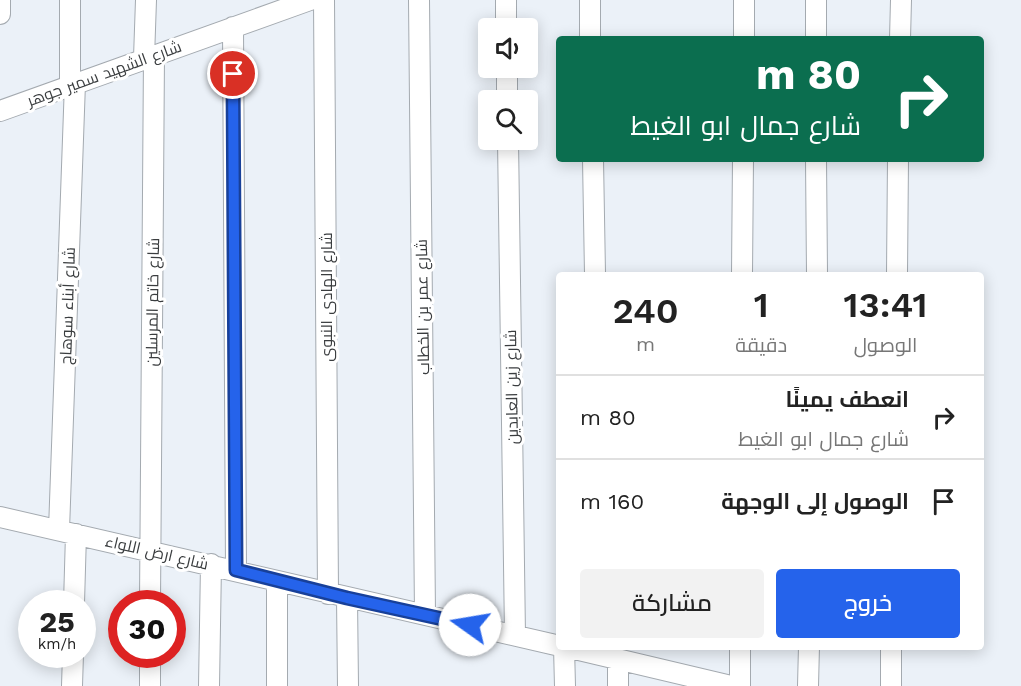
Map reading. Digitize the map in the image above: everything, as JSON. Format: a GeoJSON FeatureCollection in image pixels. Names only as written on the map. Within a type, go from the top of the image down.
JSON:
{"type":"FeatureCollection","features":[{"type":"Feature","properties":{"kind":"street"},"geometry":{"type":"LineString","coordinates":[[0,0],[0,14]]}},
{"type":"Feature","properties":{"kind":"street","name":"شارع أبناء سوهاج"},"geometry":{"type":"LineString","coordinates":[[70,0],[72,84],[67,532],[73,590]]}},
{"type":"Feature","properties":{"kind":"street","name":"شارع خاتم المرسلين"},"geometry":{"type":"LineString","coordinates":[[146,0],[149,57],[150,590]]}},
{"type":"Feature","properties":{"kind":"street","name":"شارع الشهيد سمير جوهر"},"geometry":{"type":"LineString","coordinates":[[0,111],[310,0]]}},
{"type":"Feature","properties":{"kind":"street","name":"شارع الهادى النبوى"},"geometry":{"type":"LineString","coordinates":[[324,0],[328,594]]}},
{"type":"Feature","properties":{"kind":"street","name":"شارع عمر بن الخطاب"},"geometry":{"type":"LineString","coordinates":[[419,0],[424,614]]}},
{"type":"Feature","properties":{"kind":"street"},"geometry":{"type":"LineString","coordinates":[[506,0],[506,18]]}},
{"type":"Feature","properties":{"kind":"street"},"geometry":{"type":"LineString","coordinates":[[590,0],[591,36]]}},
{"type":"Feature","properties":{"kind":"street"},"geometry":{"type":"LineString","coordinates":[[744,0],[744,36]]}},
{"type":"Feature","properties":{"kind":"street"},"geometry":{"type":"LineString","coordinates":[[816,0],[816,36]]}},
{"type":"Feature","properties":{"kind":"street"},"geometry":{"type":"LineString","coordinates":[[900,36],[901,0]]}},
{"type":"Feature","properties":{"kind":"street"},"geometry":{"type":"LineString","coordinates":[[233,27],[236,570]]}},
{"type":"Feature","properties":{"kind":"street","name":"شارع زين العابدين"},"geometry":{"type":"LineString","coordinates":[[508,150],[515,635]]}},
{"type":"Feature","properties":{"kind":"street"},"geometry":{"type":"LineString","coordinates":[[593,162],[595,272]]}},
{"type":"Feature","properties":{"kind":"street"},"geometry":{"type":"LineString","coordinates":[[742,272],[743,162]]}},
{"type":"Feature","properties":{"kind":"street"},"geometry":{"type":"LineString","coordinates":[[816,162],[817,272]]}},
{"type":"Feature","properties":{"kind":"street"},"geometry":{"type":"LineString","coordinates":[[897,272],[898,162]]}},
{"type":"Feature","properties":{"kind":"street","name":"شارع ارض اللواء"},"geometry":{"type":"LineString","coordinates":[[0,517],[556,645]]}},
{"type":"Feature","properties":{"kind":"street"},"geometry":{"type":"LineString","coordinates":[[209,686],[211,564]]}},
{"type":"Feature","properties":{"kind":"street"},"geometry":{"type":"LineString","coordinates":[[277,581],[277,686]]}},
{"type":"Feature","properties":{"kind":"street"},"geometry":{"type":"LineString","coordinates":[[347,598],[348,686]]}},
{"type":"Feature","properties":{"kind":"street"},"geometry":{"type":"LineString","coordinates":[[562,650],[565,686]]}},
{"type":"Feature","properties":{"kind":"street","name":"شارع ارض اللواء"},"geometry":{"type":"LineString","coordinates":[[585,650],[608,654],[681,680],[731,686]]}},
{"type":"Feature","properties":{"kind":"street"},"geometry":{"type":"LineString","coordinates":[[740,650],[740,686]]}},
{"type":"Feature","properties":{"kind":"street"},"geometry":{"type":"LineString","coordinates":[[808,686],[809,650]]}},
{"type":"Feature","properties":{"kind":"street"},"geometry":{"type":"LineString","coordinates":[[891,650],[891,686]]}},
{"type":"Feature","properties":{"kind":"street"},"geometry":{"type":"LineString","coordinates":[[608,654],[618,686]]}},
{"type":"Feature","properties":{"kind":"street"},"geometry":{"type":"LineString","coordinates":[[72,686],[73,668]]}},
{"type":"Feature","properties":{"kind":"street"},"geometry":{"type":"LineString","coordinates":[[150,668],[150,686]]}},
{"type":"Feature","properties":{"kind":"route"},"geometry":{"type":"LineString","coordinates":[[233,74],[236,570],[347,598],[470,625]]}}]}
